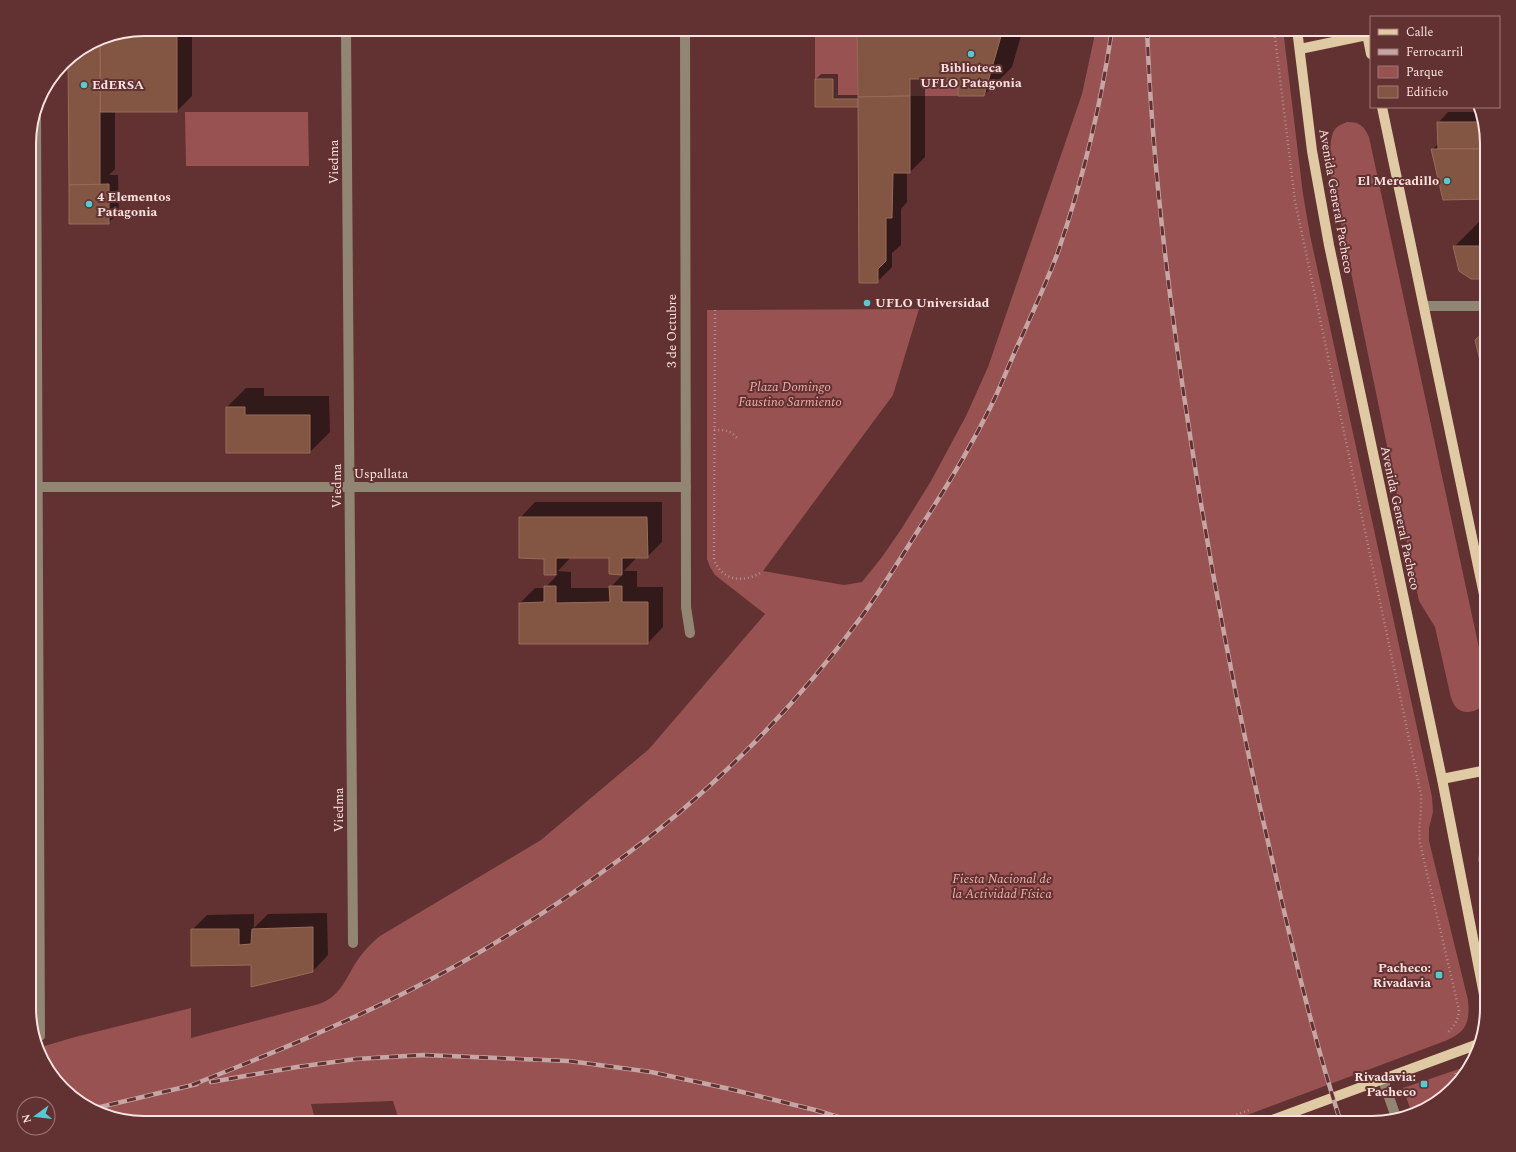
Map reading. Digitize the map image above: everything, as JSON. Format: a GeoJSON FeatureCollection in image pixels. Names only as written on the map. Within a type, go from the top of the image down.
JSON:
{"type":"FeatureCollection","features":[{"type":"Feature","properties":{"kind":"main road","name":"Avenida General Pacheco"},"geometry":{"type":"LineString","coordinates":[[1298,36],[1312,151],[1329,245],[1442,779],[1480,974]]}},
{"type":"Feature","properties":{"kind":"main road"},"geometry":{"type":"LineString","coordinates":[[1300,49],[1350,36]]}},
{"type":"Feature","properties":{"kind":"main road"},"geometry":{"type":"LineString","coordinates":[[1367,36],[1370,50]]}},
{"type":"Feature","properties":{"kind":"main road"},"geometry":{"type":"LineString","coordinates":[[1382,108],[1480,576]]}},
{"type":"Feature","properties":{"kind":"main road"},"geometry":{"type":"LineString","coordinates":[[1442,779],[1480,771]]}},
{"type":"Feature","properties":{"kind":"main road"},"geometry":{"type":"LineString","coordinates":[[1283,1116],[1473,1046]]}},
{"type":"Feature","properties":{"kind":"street","name":"Viedma"},"geometry":{"type":"LineString","coordinates":[[346,36],[353,943]]}},
{"type":"Feature","properties":{"kind":"street","name":"3 de Octubre"},"geometry":{"type":"LineString","coordinates":[[685,36],[686,607],[690,633]]}},
{"type":"Feature","properties":{"kind":"street"},"geometry":{"type":"LineString","coordinates":[[1424,306],[1480,306]]}},
{"type":"Feature","properties":{"kind":"street","name":"Uspallata"},"geometry":{"type":"LineString","coordinates":[[36,487],[686,487]]}},
{"type":"Feature","properties":{"kind":"street"},"geometry":{"type":"LineString","coordinates":[[36,670],[40,1036]]}},
{"type":"Feature","properties":{"kind":"street"},"geometry":{"type":"LineString","coordinates":[[1383,1080],[1394,1113]]}},
{"type":"Feature","properties":{"kind":"path"},"geometry":{"type":"LineString","coordinates":[[1275,36],[1295,201],[1421,795],[1419,829],[1420,842],[1459,1010],[1455,1024],[1444,1035]]}},
{"type":"Feature","properties":{"kind":"path"},"geometry":{"type":"LineString","coordinates":[[714,310],[714,559],[720,570],[729,577],[746,578],[762,572]]}},
{"type":"Feature","properties":{"kind":"path"},"geometry":{"type":"LineString","coordinates":[[714,430],[728,430],[738,439]]}},
{"type":"Feature","properties":{"kind":"path"},"geometry":{"type":"LineString","coordinates":[[1454,1071],[1456,1076]]}},
{"type":"Feature","properties":{"kind":"green space"},"geometry":{"type":"Polygon","coordinates":[[[815,36],[857,36],[858,99],[833,99],[833,79],[815,79],[815,36]]]}},
{"type":"Feature","properties":{"kind":"green space"},"geometry":{"type":"Polygon","coordinates":[[[1094,36],[1284,36],[1303,194],[1310,235],[1432,797],[1433,812],[1429,828],[1429,841],[1468,1000],[1466,1025],[1458,1034],[1445,1041],[1245,1116],[398,1116],[393,1101],[311,1104],[314,1116],[144,1116],[116,1112],[96,1105],[78,1094],[63,1079],[50,1062],[43,1046],[191,1008],[191,1038],[326,1001],[337,993],[363,952],[380,936],[541,840],[649,749],[765,614],[715,575],[707,559],[707,310],[919,309],[893,395],[763,571],[844,585],[862,582],[902,528],[931,481],[966,416],[988,367],[1082,94],[1094,36]]]}},
{"type":"Feature","properties":{"kind":"green space"},"geometry":{"type":"Polygon","coordinates":[[[910,79],[928,79],[928,86],[939,86],[940,79],[958,79],[958,96],[910,96],[910,79]]]}},
{"type":"Feature","properties":{"kind":"green space"},"geometry":{"type":"Polygon","coordinates":[[[185,112],[308,112],[309,166],[186,166],[185,112]]]}},
{"type":"Feature","properties":{"kind":"green space"},"geometry":{"type":"Polygon","coordinates":[[[1347,122],[1361,125],[1369,137],[1480,652],[1480,708],[1475,711],[1461,711],[1453,702],[1435,627],[1419,601],[1331,175],[1330,150],[1332,137],[1333,132],[1340,125],[1347,122]]]}},
{"type":"Feature","properties":{"kind":"green space"},"geometry":{"type":"Polygon","coordinates":[[[1480,852],[1480,869],[1478,859],[1480,852]]]}},
{"type":"Feature","properties":{"kind":"green space"},"geometry":{"type":"Polygon","coordinates":[[[1462,1068],[1438,1094],[1413,1108],[1410,1109],[1403,1088],[1462,1068]]]}},
{"type":"Feature","properties":{"kind":"building"},"geometry":{"type":"Polygon","coordinates":[[[177,36],[177,112],[100,112],[100,45],[130,37],[177,36]]]}},
{"type":"Feature","properties":{"kind":"building"},"geometry":{"type":"Polygon","coordinates":[[[857,36],[1001,36],[984,96],[958,96],[958,79],[940,79],[940,86],[928,86],[928,79],[910,79],[910,96],[858,97],[857,36]]]}},
{"type":"Feature","properties":{"kind":"building","name":"EdERSA"},"geometry":{"type":"Polygon","coordinates":[[[100,45],[100,185],[69,185],[68,68],[84,54],[100,45]]]}},
{"type":"Feature","properties":{"kind":"building"},"geometry":{"type":"Polygon","coordinates":[[[815,79],[833,79],[833,99],[858,99],[858,107],[815,107],[815,79]]]}},
{"type":"Feature","properties":{"kind":"building"},"geometry":{"type":"Polygon","coordinates":[[[910,96],[910,173],[893,173],[892,218],[886,218],[886,261],[878,269],[878,283],[859,283],[858,97],[910,96]]]}},
{"type":"Feature","properties":{"kind":"building"},"geometry":{"type":"Polygon","coordinates":[[[1437,122],[1477,122],[1480,149],[1438,149],[1437,122]]]}},
{"type":"Feature","properties":{"kind":"building"},"geometry":{"type":"Polygon","coordinates":[[[1431,149],[1480,149],[1480,199],[1443,200],[1431,149]]]}},
{"type":"Feature","properties":{"kind":"building","name":"4 Elementos Patagonia"},"geometry":{"type":"Polygon","coordinates":[[[109,184],[109,224],[69,224],[69,185],[109,184]]]}},
{"type":"Feature","properties":{"kind":"building"},"geometry":{"type":"Polygon","coordinates":[[[1453,246],[1480,246],[1480,279],[1471,279],[1459,271],[1453,246]]]}},
{"type":"Feature","properties":{"kind":"building"},"geometry":{"type":"Polygon","coordinates":[[[1480,336],[1480,361],[1475,340],[1480,336]]]}},
{"type":"Feature","properties":{"kind":"building"},"geometry":{"type":"Polygon","coordinates":[[[226,407],[245,407],[245,415],[310,415],[310,453],[226,453],[226,407]]]}},
{"type":"Feature","properties":{"kind":"building"},"geometry":{"type":"Polygon","coordinates":[[[519,517],[647,517],[648,558],[622,558],[622,575],[609,574],[609,558],[556,558],[556,575],[544,575],[544,559],[519,558],[519,517]]]}},
{"type":"Feature","properties":{"kind":"building"},"geometry":{"type":"Polygon","coordinates":[[[544,586],[556,586],[556,603],[610,602],[609,586],[622,586],[622,602],[648,602],[648,644],[519,644],[519,603],[544,602],[544,586]]]}},
{"type":"Feature","properties":{"kind":"building"},"geometry":{"type":"Polygon","coordinates":[[[313,927],[313,972],[251,987],[251,965],[191,966],[191,929],[239,929],[239,945],[251,944],[252,929],[313,927]]]}},
{"type":"Feature","properties":{"kind":"railway"},"geometry":{"type":"LineString","coordinates":[[192,1085],[306,1039],[389,1001],[470,958],[522,926],[574,892],[656,832],[721,776],[752,746],[810,682],[862,616],[891,573],[956,470],[994,400],[1048,276],[1067,225],[1097,114],[1111,36]]}},
{"type":"Feature","properties":{"kind":"railway"},"geometry":{"type":"LineString","coordinates":[[1147,36],[1149,80],[1157,182],[1168,284],[1197,481],[1213,574],[1259,803],[1317,1044],[1339,1116]]}},
{"type":"Feature","properties":{"kind":"railway"},"geometry":{"type":"LineString","coordinates":[[211,1082],[297,1067],[356,1059],[424,1055],[569,1061],[651,1072],[730,1089],[835,1116]]}},
{"type":"Feature","properties":{"kind":"railway"},"geometry":{"type":"LineString","coordinates":[[101,1107],[197,1084]]}},
{"type":"Feature","properties":{"kind":"place","name":"Biblioteca UFLO Patagonia"},"geometry":{"type":"Point","coordinates":[971,54]}},
{"type":"Feature","properties":{"kind":"place","name":"EdERSA"},"geometry":{"type":"Point","coordinates":[84,85]}},
{"type":"Feature","properties":{"kind":"place","name":"El Mercadillo"},"geometry":{"type":"Point","coordinates":[1447,181]}},
{"type":"Feature","properties":{"kind":"place","name":"4 Elementos Patagonia"},"geometry":{"type":"Point","coordinates":[89,204]}},
{"type":"Feature","properties":{"kind":"place","name":"UFLO Universidad"},"geometry":{"type":"Point","coordinates":[867,303]}},
{"type":"Feature","properties":{"kind":"place","name":"Pacheco: Rivadavia"},"geometry":{"type":"Point","coordinates":[1439,975]}},
{"type":"Feature","properties":{"kind":"place","name":"Rivadavia: Pacheco"},"geometry":{"type":"Point","coordinates":[1424,1084]}},
{"type":"Feature","properties":{"kind":"park label","name":"Plaza Domingo Faustino Sarmiento"},"geometry":{"type":"Point","coordinates":[790,394]}},
{"type":"Feature","properties":{"kind":"park label","name":"Fiesta Nacional de la Actividad Física"},"geometry":{"type":"Point","coordinates":[1002,886]}}]}
